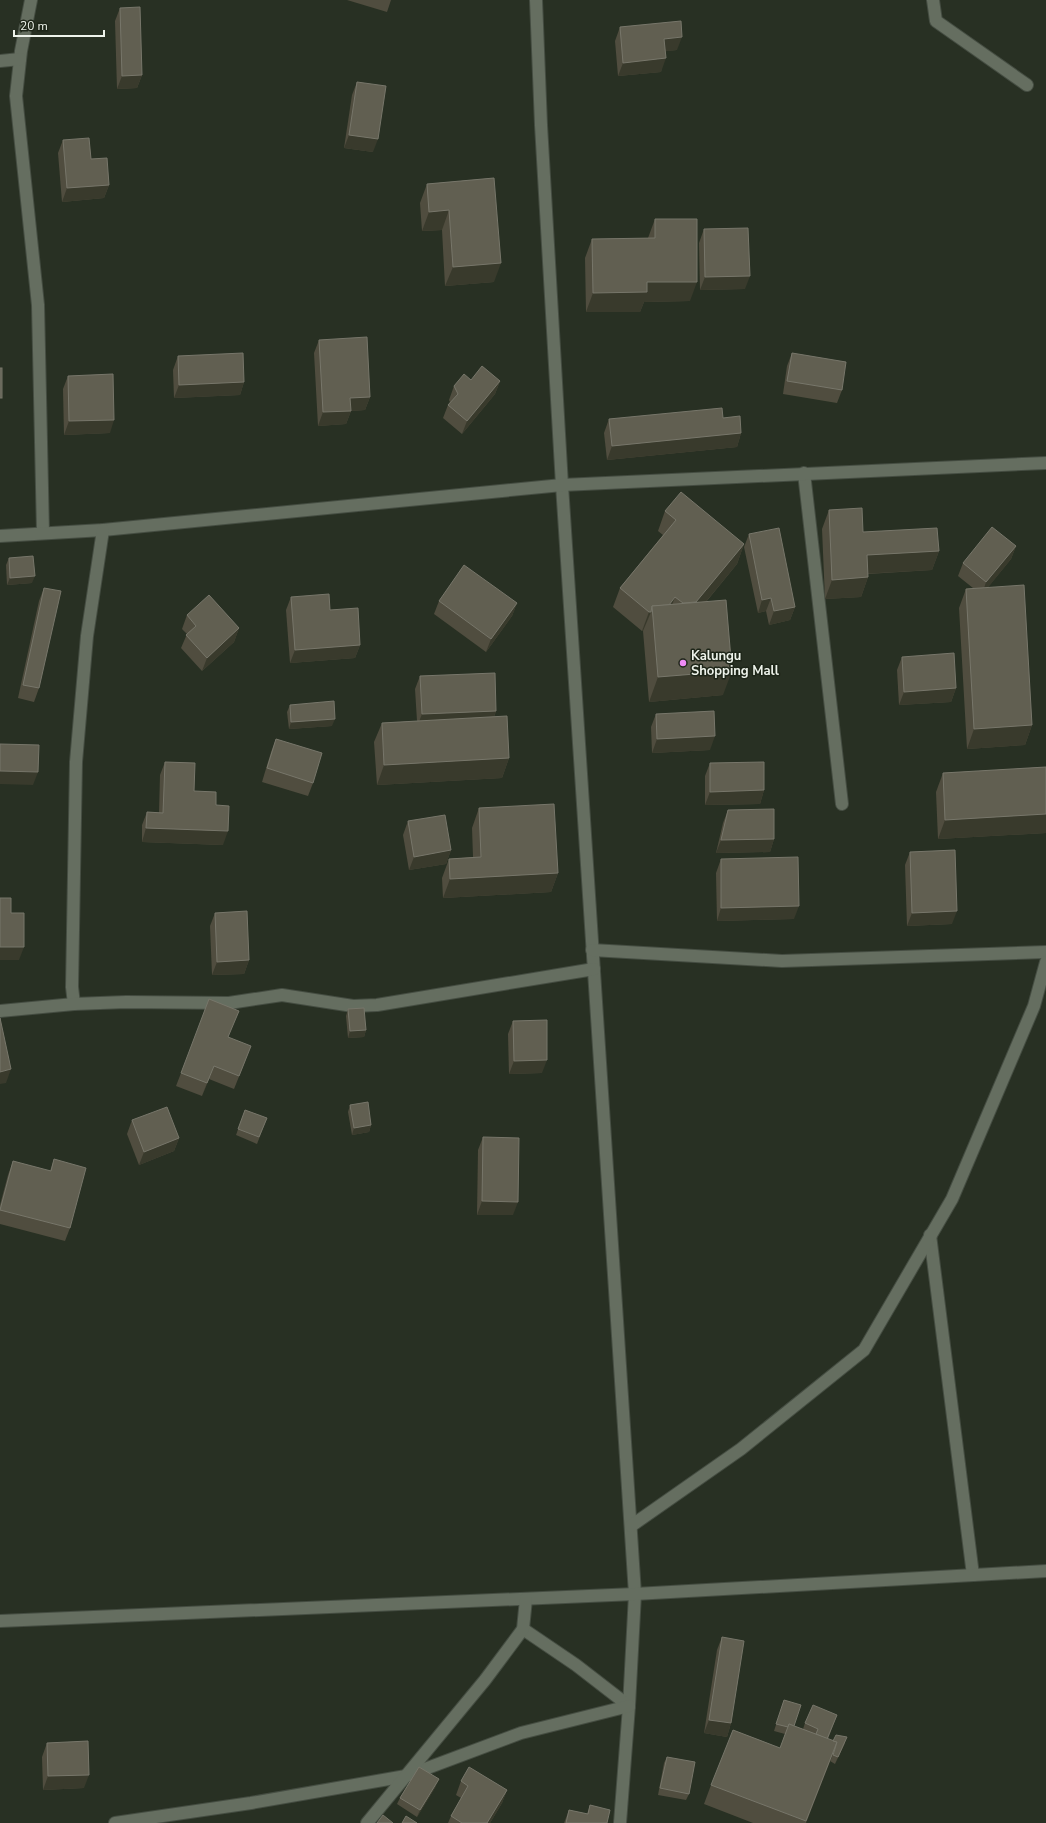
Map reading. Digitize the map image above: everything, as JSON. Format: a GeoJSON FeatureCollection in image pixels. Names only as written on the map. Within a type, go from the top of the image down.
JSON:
{"type":"FeatureCollection","features":[{"type":"Feature","properties":{"kind":"street"},"geometry":{"type":"LineString","coordinates":[[31,0],[20,59],[16,96],[38,305],[43,533]]}},
{"type":"Feature","properties":{"kind":"street"},"geometry":{"type":"LineString","coordinates":[[536,0],[541,125],[562,485],[635,1594],[629,1706],[620,1823]]}},
{"type":"Feature","properties":{"kind":"street"},"geometry":{"type":"LineString","coordinates":[[933,0],[936,21],[1028,85]]}},
{"type":"Feature","properties":{"kind":"street"},"geometry":{"type":"LineString","coordinates":[[0,61],[20,59]]}},
{"type":"Feature","properties":{"kind":"street"},"geometry":{"type":"LineString","coordinates":[[0,536],[103,530],[562,485],[1046,463]]}},
{"type":"Feature","properties":{"kind":"street"},"geometry":{"type":"LineString","coordinates":[[804,473],[842,804]]}},
{"type":"Feature","properties":{"kind":"street"},"geometry":{"type":"LineString","coordinates":[[74,1004],[72,986],[76,762],[88,636],[103,530]]}},
{"type":"Feature","properties":{"kind":"street"},"geometry":{"type":"LineString","coordinates":[[592,950],[782,961],[1046,952]]}},
{"type":"Feature","properties":{"kind":"street"},"geometry":{"type":"LineString","coordinates":[[631,1526],[741,1449],[864,1350],[952,1199],[1034,1006],[1046,962]]}},
{"type":"Feature","properties":{"kind":"street"},"geometry":{"type":"LineString","coordinates":[[0,1011],[74,1004],[126,1002],[229,1003],[282,995],[346,1005],[377,1005],[594,969]]}},
{"type":"Feature","properties":{"kind":"street"},"geometry":{"type":"LineString","coordinates":[[930,1235],[973,1575]]}},
{"type":"Feature","properties":{"kind":"street"},"geometry":{"type":"LineString","coordinates":[[0,1621],[635,1594],[1046,1571]]}},
{"type":"Feature","properties":{"kind":"street"},"geometry":{"type":"LineString","coordinates":[[367,1823],[485,1680],[523,1629],[526,1599]]}},
{"type":"Feature","properties":{"kind":"street"},"geometry":{"type":"LineString","coordinates":[[523,1629],[576,1665],[629,1706]]}},
{"type":"Feature","properties":{"kind":"street"},"geometry":{"type":"LineString","coordinates":[[115,1823],[251,1803],[406,1776],[521,1733],[629,1706]]}},
{"type":"Feature","properties":{"kind":"building"},"geometry":{"type":"Polygon","coordinates":[[[140,7],[142,75],[122,76],[120,8],[140,7]]]}},
{"type":"Feature","properties":{"kind":"building"},"geometry":{"type":"Polygon","coordinates":[[[681,21],[682,37],[664,39],[666,58],[623,63],[620,27],[681,21]]]}},
{"type":"Feature","properties":{"kind":"building"},"geometry":{"type":"Polygon","coordinates":[[[357,82],[386,86],[378,139],[349,135],[357,82]]]}},
{"type":"Feature","properties":{"kind":"building"},"geometry":{"type":"Polygon","coordinates":[[[89,138],[91,159],[107,158],[109,185],[67,188],[63,140],[89,138]]]}},
{"type":"Feature","properties":{"kind":"building"},"geometry":{"type":"Polygon","coordinates":[[[494,178],[501,263],[453,267],[449,210],[429,212],[427,184],[494,178]]]}},
{"type":"Feature","properties":{"kind":"building"},"geometry":{"type":"Polygon","coordinates":[[[655,219],[697,219],[697,282],[647,282],[647,292],[593,293],[592,239],[655,238],[655,219]]]}},
{"type":"Feature","properties":{"kind":"building"},"geometry":{"type":"Polygon","coordinates":[[[748,228],[750,276],[705,277],[704,229],[748,228]]]}},
{"type":"Feature","properties":{"kind":"building"},"geometry":{"type":"Polygon","coordinates":[[[367,337],[370,397],[350,398],[351,411],[323,412],[319,340],[367,337]]]}},
{"type":"Feature","properties":{"kind":"building"},"geometry":{"type":"Polygon","coordinates":[[[243,353],[244,382],[179,385],[178,356],[243,353]]]}},
{"type":"Feature","properties":{"kind":"building"},"geometry":{"type":"Polygon","coordinates":[[[792,353],[846,362],[842,390],[787,381],[792,353]]]}},
{"type":"Feature","properties":{"kind":"building"},"geometry":{"type":"Polygon","coordinates":[[[482,366],[500,381],[467,421],[448,405],[458,394],[454,386],[464,374],[471,380],[482,366]]]}},
{"type":"Feature","properties":{"kind":"building"},"geometry":{"type":"Polygon","coordinates":[[[0,368],[2,368],[2,398],[0,398],[0,368]]]}},
{"type":"Feature","properties":{"kind":"building"},"geometry":{"type":"Polygon","coordinates":[[[113,374],[114,420],[69,421],[68,376],[113,374]]]}},
{"type":"Feature","properties":{"kind":"building"},"geometry":{"type":"Polygon","coordinates":[[[722,408],[723,418],[740,416],[741,433],[612,446],[609,419],[722,408]]]}},
{"type":"Feature","properties":{"kind":"building"},"geometry":{"type":"Polygon","coordinates":[[[681,492],[744,544],[696,602],[683,603],[675,597],[669,605],[652,606],[651,612],[649,612],[620,588],[676,520],[665,511],[681,492]]]}},
{"type":"Feature","properties":{"kind":"building"},"geometry":{"type":"Polygon","coordinates":[[[862,508],[863,532],[937,528],[939,551],[867,555],[868,577],[832,580],[829,510],[862,508]]]}},
{"type":"Feature","properties":{"kind":"building"},"geometry":{"type":"Polygon","coordinates":[[[992,527],[1016,546],[986,582],[963,563],[992,527]]]}},
{"type":"Feature","properties":{"kind":"building"},"geometry":{"type":"Polygon","coordinates":[[[779,528],[795,607],[774,611],[771,598],[762,600],[749,534],[779,528]]]}},
{"type":"Feature","properties":{"kind":"building"},"geometry":{"type":"Polygon","coordinates":[[[33,556],[35,576],[10,578],[9,558],[33,556]]]}},
{"type":"Feature","properties":{"kind":"building"},"geometry":{"type":"Polygon","coordinates":[[[464,565],[517,603],[491,639],[439,601],[464,565]]]}},
{"type":"Feature","properties":{"kind":"building"},"geometry":{"type":"Polygon","coordinates":[[[1024,585],[1032,725],[974,729],[966,589],[1024,585]]]}},
{"type":"Feature","properties":{"kind":"building"},"geometry":{"type":"Polygon","coordinates":[[[44,588],[61,591],[39,688],[23,685],[44,588]]]}},
{"type":"Feature","properties":{"kind":"building"},"geometry":{"type":"Polygon","coordinates":[[[329,594],[330,610],[358,608],[360,645],[295,650],[291,597],[329,594]]]}},
{"type":"Feature","properties":{"kind":"building"},"geometry":{"type":"Polygon","coordinates":[[[209,595],[239,628],[207,658],[186,635],[196,626],[187,615],[209,595]]]}},
{"type":"Feature","properties":{"kind":"building"},"geometry":{"type":"Polygon","coordinates":[[[726,600],[732,671],[658,677],[652,606],[726,600]]]}},
{"type":"Feature","properties":{"kind":"building"},"geometry":{"type":"Polygon","coordinates":[[[954,653],[956,688],[904,692],[902,657],[954,653]]]}},
{"type":"Feature","properties":{"kind":"building"},"geometry":{"type":"Polygon","coordinates":[[[495,673],[496,711],[422,714],[420,676],[495,673]]]}},
{"type":"Feature","properties":{"kind":"building"},"geometry":{"type":"Polygon","coordinates":[[[334,701],[335,719],[291,722],[290,705],[334,701]]]}},
{"type":"Feature","properties":{"kind":"building"},"geometry":{"type":"Polygon","coordinates":[[[714,711],[715,736],[657,739],[656,714],[714,711]]]}},
{"type":"Feature","properties":{"kind":"building"},"geometry":{"type":"Polygon","coordinates":[[[507,716],[509,758],[384,765],[382,723],[507,716]]]}},
{"type":"Feature","properties":{"kind":"building"},"geometry":{"type":"Polygon","coordinates":[[[276,739],[322,753],[313,783],[267,768],[276,739]]]}},
{"type":"Feature","properties":{"kind":"building"},"geometry":{"type":"Polygon","coordinates":[[[0,744],[39,745],[38,772],[0,771],[0,744]]]}},
{"type":"Feature","properties":{"kind":"building"},"geometry":{"type":"Polygon","coordinates":[[[165,762],[195,763],[194,791],[216,792],[216,805],[229,806],[228,831],[146,828],[147,812],[163,813],[165,762]]]}},
{"type":"Feature","properties":{"kind":"building"},"geometry":{"type":"Polygon","coordinates":[[[764,762],[764,790],[710,792],[710,763],[764,762]]]}},
{"type":"Feature","properties":{"kind":"building"},"geometry":{"type":"Polygon","coordinates":[[[1046,767],[1046,814],[945,820],[943,773],[1046,767]]]}},
{"type":"Feature","properties":{"kind":"building"},"geometry":{"type":"Polygon","coordinates":[[[554,804],[558,873],[450,879],[449,859],[481,857],[479,808],[554,804]]]}},
{"type":"Feature","properties":{"kind":"building"},"geometry":{"type":"Polygon","coordinates":[[[774,809],[774,839],[721,840],[728,810],[774,809]]]}},
{"type":"Feature","properties":{"kind":"building"},"geometry":{"type":"Polygon","coordinates":[[[445,815],[451,850],[414,857],[408,821],[445,815]]]}},
{"type":"Feature","properties":{"kind":"building"},"geometry":{"type":"Polygon","coordinates":[[[955,850],[957,911],[912,913],[910,852],[955,850]]]}},
{"type":"Feature","properties":{"kind":"building"},"geometry":{"type":"Polygon","coordinates":[[[798,857],[799,906],[721,908],[721,859],[798,857]]]}},
{"type":"Feature","properties":{"kind":"building"},"geometry":{"type":"Polygon","coordinates":[[[0,898],[11,898],[11,913],[24,913],[24,947],[0,947],[0,898]]]}},
{"type":"Feature","properties":{"kind":"building"},"geometry":{"type":"Polygon","coordinates":[[[247,911],[249,960],[217,962],[215,913],[247,911]]]}},
{"type":"Feature","properties":{"kind":"building"},"geometry":{"type":"Polygon","coordinates":[[[209,999],[239,1011],[228,1037],[251,1046],[239,1076],[214,1066],[207,1083],[181,1073],[209,999]]]}},
{"type":"Feature","properties":{"kind":"building"},"geometry":{"type":"Polygon","coordinates":[[[364,1008],[366,1030],[350,1031],[348,1009],[364,1008]]]}},
{"type":"Feature","properties":{"kind":"building"},"geometry":{"type":"Polygon","coordinates":[[[0,1018],[11,1069],[0,1072],[0,1018]]]}},
{"type":"Feature","properties":{"kind":"building"},"geometry":{"type":"Polygon","coordinates":[[[547,1020],[547,1060],[514,1061],[513,1021],[547,1020]]]}},
{"type":"Feature","properties":{"kind":"building"},"geometry":{"type":"Polygon","coordinates":[[[368,1102],[371,1125],[354,1128],[350,1105],[368,1102]]]}},
{"type":"Feature","properties":{"kind":"building"},"geometry":{"type":"Polygon","coordinates":[[[167,1107],[179,1138],[144,1152],[132,1120],[167,1107]]]}},
{"type":"Feature","properties":{"kind":"building"},"geometry":{"type":"Polygon","coordinates":[[[245,1110],[267,1118],[259,1137],[238,1129],[245,1110]]]}},
{"type":"Feature","properties":{"kind":"building"},"geometry":{"type":"Polygon","coordinates":[[[483,1137],[519,1138],[518,1202],[482,1201],[483,1137]]]}},
{"type":"Feature","properties":{"kind":"building"},"geometry":{"type":"Polygon","coordinates":[[[54,1159],[86,1168],[70,1228],[0,1210],[13,1161],[51,1171],[54,1159]]]}},
{"type":"Feature","properties":{"kind":"building"},"geometry":{"type":"Polygon","coordinates":[[[722,1637],[744,1641],[731,1723],[709,1720],[722,1637]]]}},
{"type":"Feature","properties":{"kind":"building"},"geometry":{"type":"Polygon","coordinates":[[[784,1700],[801,1705],[794,1726],[789,1724],[788,1727],[776,1724],[784,1700]]]}},
{"type":"Feature","properties":{"kind":"building"},"geometry":{"type":"Polygon","coordinates":[[[813,1705],[837,1715],[827,1739],[816,1734],[818,1729],[805,1723],[813,1705]]]}},
{"type":"Feature","properties":{"kind":"building"},"geometry":{"type":"Polygon","coordinates":[[[789,1724],[837,1742],[806,1821],[711,1785],[733,1730],[780,1748],[789,1724]]]}},
{"type":"Feature","properties":{"kind":"building"},"geometry":{"type":"Polygon","coordinates":[[[836,1735],[847,1737],[838,1757],[833,1755],[837,1742],[833,1741],[836,1735]]]}},
{"type":"Feature","properties":{"kind":"building"},"geometry":{"type":"Polygon","coordinates":[[[88,1741],[89,1775],[48,1776],[47,1743],[88,1741]]]}},
{"type":"Feature","properties":{"kind":"building"},"geometry":{"type":"Polygon","coordinates":[[[667,1757],[695,1762],[689,1794],[660,1788],[667,1757]]]}},
{"type":"Feature","properties":{"kind":"building"},"geometry":{"type":"Polygon","coordinates":[[[419,1767],[439,1779],[420,1810],[400,1798],[419,1767]]]}},
{"type":"Feature","properties":{"kind":"building"},"geometry":{"type":"Polygon","coordinates":[[[469,1767],[507,1790],[487,1823],[462,1823],[451,1816],[468,1786],[461,1781],[469,1767]]]}},
{"type":"Feature","properties":{"kind":"building"},"geometry":{"type":"Polygon","coordinates":[[[590,1805],[610,1810],[607,1823],[566,1823],[569,1810],[588,1814],[590,1805]]]}},
{"type":"Feature","properties":{"kind":"building"},"geometry":{"type":"Polygon","coordinates":[[[383,1815],[393,1823],[377,1823],[383,1815]]]}},
{"type":"Feature","properties":{"kind":"building"},"geometry":{"type":"Polygon","coordinates":[[[406,1816],[417,1823],[402,1823],[406,1816]]]}},
{"type":"Feature","properties":{"kind":"place","name":"Kalungu Shopping Mall"},"geometry":{"type":"Point","coordinates":[683,663]}}]}
